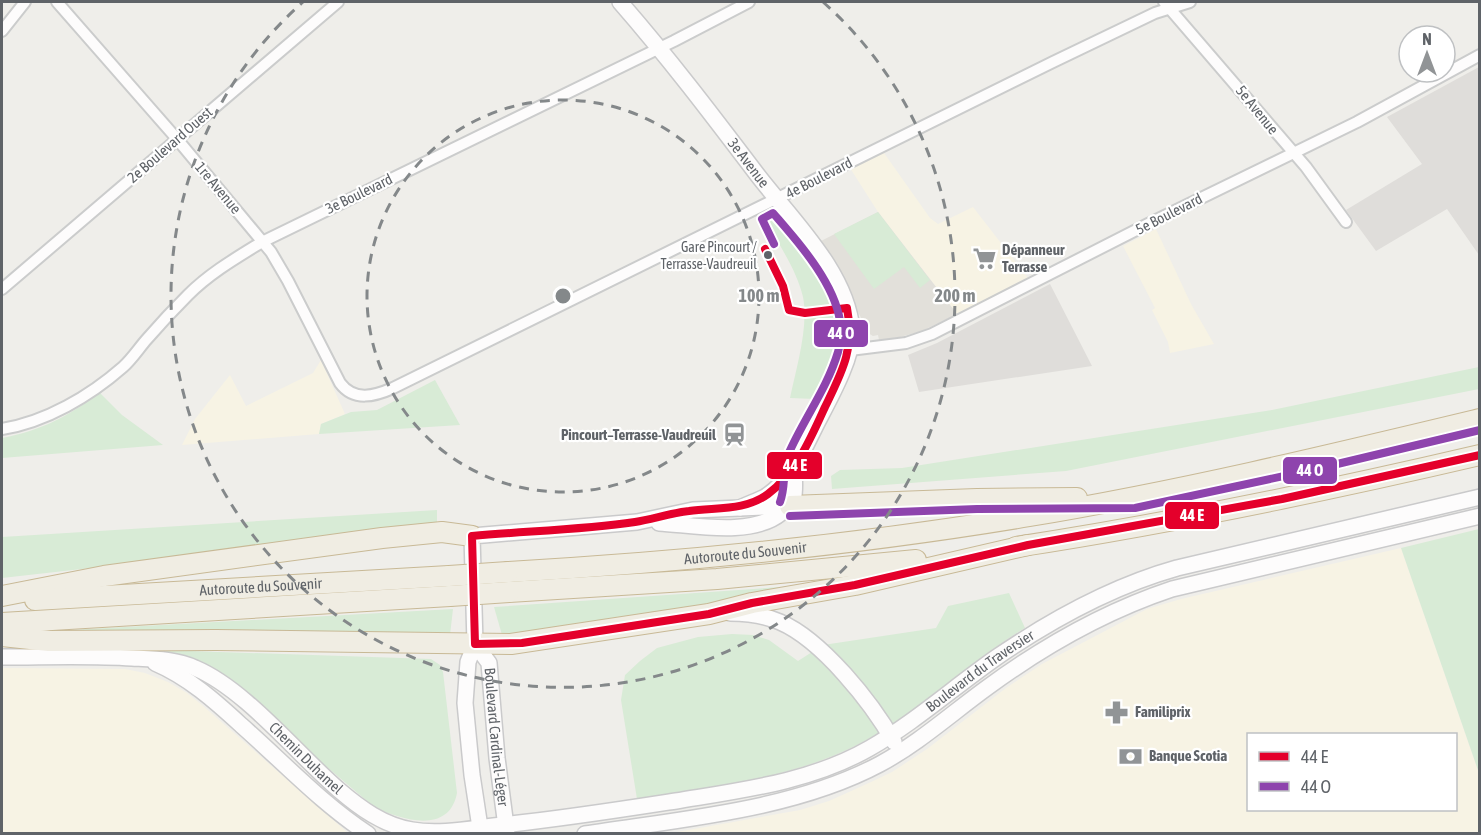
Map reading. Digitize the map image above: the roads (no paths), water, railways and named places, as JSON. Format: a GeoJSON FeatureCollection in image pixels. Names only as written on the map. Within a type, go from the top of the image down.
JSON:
{"type":"FeatureCollection","features":[{"type":"Feature","properties":{"kind":"highway","name":"Autoroute du Souvenir"},"geometry":{"type":"LineString","coordinates":[[2,623],[450,596],[508,582],[661,562],[832,544],[1001,521],[1134,498],[1347,452],[1479,419]]}},
{"type":"Feature","properties":{"kind":"highway","name":"Autoroute du Souvenir"},"geometry":{"type":"LineString","coordinates":[[2,602],[449,576],[508,582],[717,579],[789,573],[953,556],[1132,528],[1282,499],[1479,455]]}},
{"type":"Feature","properties":{"kind":"highway"},"geometry":{"type":"LineString","coordinates":[[790,506],[976,499],[1134,498]]}},
{"type":"Feature","properties":{"kind":"highway"},"geometry":{"type":"LineString","coordinates":[[2,596],[104,576],[361,541],[442,531],[472,536]]}},
{"type":"Feature","properties":{"kind":"highway"},"geometry":{"type":"LineString","coordinates":[[2,636],[49,641],[522,643],[709,614],[752,603],[855,585],[1028,545]]}},
{"type":"Feature","properties":{"kind":"street"},"geometry":{"type":"LineString","coordinates":[[2,31],[26,2]]}},
{"type":"Feature","properties":{"kind":"street","name":"1re Avenue"},"geometry":{"type":"LineString","coordinates":[[57,2],[177,139],[277,261],[340,384],[352,394]]}},
{"type":"Feature","properties":{"kind":"street","name":"2e Boulevard Ouest"},"geometry":{"type":"LineString","coordinates":[[2,289],[338,2]]}},
{"type":"Feature","properties":{"kind":"street","name":"3e Avenue"},"geometry":{"type":"LineString","coordinates":[[620,2],[660,48],[817,250],[839,288],[852,328],[850,350],[819,420],[794,467],[767,495],[740,508]]}},
{"type":"Feature","properties":{"kind":"street","name":"3e Boulevard"},"geometry":{"type":"LineString","coordinates":[[2,429],[26,423],[56,411],[110,378],[135,355],[158,326],[203,281],[225,264],[262,242],[660,48],[749,2]]}},
{"type":"Feature","properties":{"kind":"street","name":"4e Boulevard"},"geometry":{"type":"LineString","coordinates":[[352,394],[373,395],[393,388],[1155,13],[1167,5],[1190,2]]}},
{"type":"Feature","properties":{"kind":"street","name":"5e Avenue"},"geometry":{"type":"LineString","coordinates":[[1167,5],[1306,167],[1347,222]]}},
{"type":"Feature","properties":{"kind":"street","name":"5e Boulevard"},"geometry":{"type":"LineString","coordinates":[[850,350],[906,343],[933,334],[1148,224],[1357,122],[1479,55]]}},
{"type":"Feature","properties":{"kind":"street","name":"3e Avenue"},"geometry":{"type":"LineString","coordinates":[[637,522],[751,527],[771,520],[790,506],[794,498],[794,467]]}},
{"type":"Feature","properties":{"kind":"street","name":"Boulevard du Traversier"},"geometry":{"type":"LineString","coordinates":[[481,830],[506,829],[773,784],[826,769],[853,758],[890,736],[1022,641],[1065,616],[1138,580],[1213,559],[1479,496]]}},
{"type":"Feature","properties":{"kind":"street","name":"3e Avenue"},"geometry":{"type":"LineString","coordinates":[[472,536],[637,522],[693,510],[790,506]]}},
{"type":"Feature","properties":{"kind":"street","name":"Boulevard du Traversier"},"geometry":{"type":"LineString","coordinates":[[585,834],[778,802],[843,782],[904,750],[1030,657],[1130,604],[1162,592],[1197,583],[1479,516]]}},
{"type":"Feature","properties":{"kind":"street","name":"Boulevard Cardinal-Léger"},"geometry":{"type":"LineString","coordinates":[[472,536],[475,644],[468,662],[465,703],[472,775],[481,830]]}},
{"type":"Feature","properties":{"kind":"street"},"geometry":{"type":"LineString","coordinates":[[709,614],[740,613],[761,616],[782,622],[806,637],[846,677],[890,736],[904,750]]}},
{"type":"Feature","properties":{"kind":"street","name":"Boulevard Cardinal-Léger"},"geometry":{"type":"LineString","coordinates":[[475,644],[489,663],[494,737],[506,829]]}},
{"type":"Feature","properties":{"kind":"street","name":"Chemin Duhamel"},"geometry":{"type":"LineString","coordinates":[[2,657],[141,658],[188,664],[213,677],[253,709],[346,796],[381,820],[402,828],[424,831],[481,830]]}},
{"type":"Feature","properties":{"kind":"street","name":"Chemin Duhamel"},"geometry":{"type":"LineString","coordinates":[[141,658],[171,671],[198,688],[230,714],[313,791],[368,834]]}},
{"type":"Feature","properties":{"kind":"place","name":"Gare Pincourt / Terrasse-Vaudreuil"},"geometry":{"type":"Point","coordinates":[768,255]}},
{"type":"Feature","properties":{"kind":"place","name":"Dépanneur Terrasse"},"geometry":{"type":"Point","coordinates":[984,259]}},
{"type":"Feature","properties":{"kind":"place","name":"Pincourt–Terrasse-Vaudreuil"},"geometry":{"type":"Point","coordinates":[734,435]}},
{"type":"Feature","properties":{"kind":"place","name":"Familiprix"},"geometry":{"type":"Point","coordinates":[1117,712]}},
{"type":"Feature","properties":{"kind":"place","name":"Banque Scotia"},"geometry":{"type":"Point","coordinates":[1131,756]}}]}
